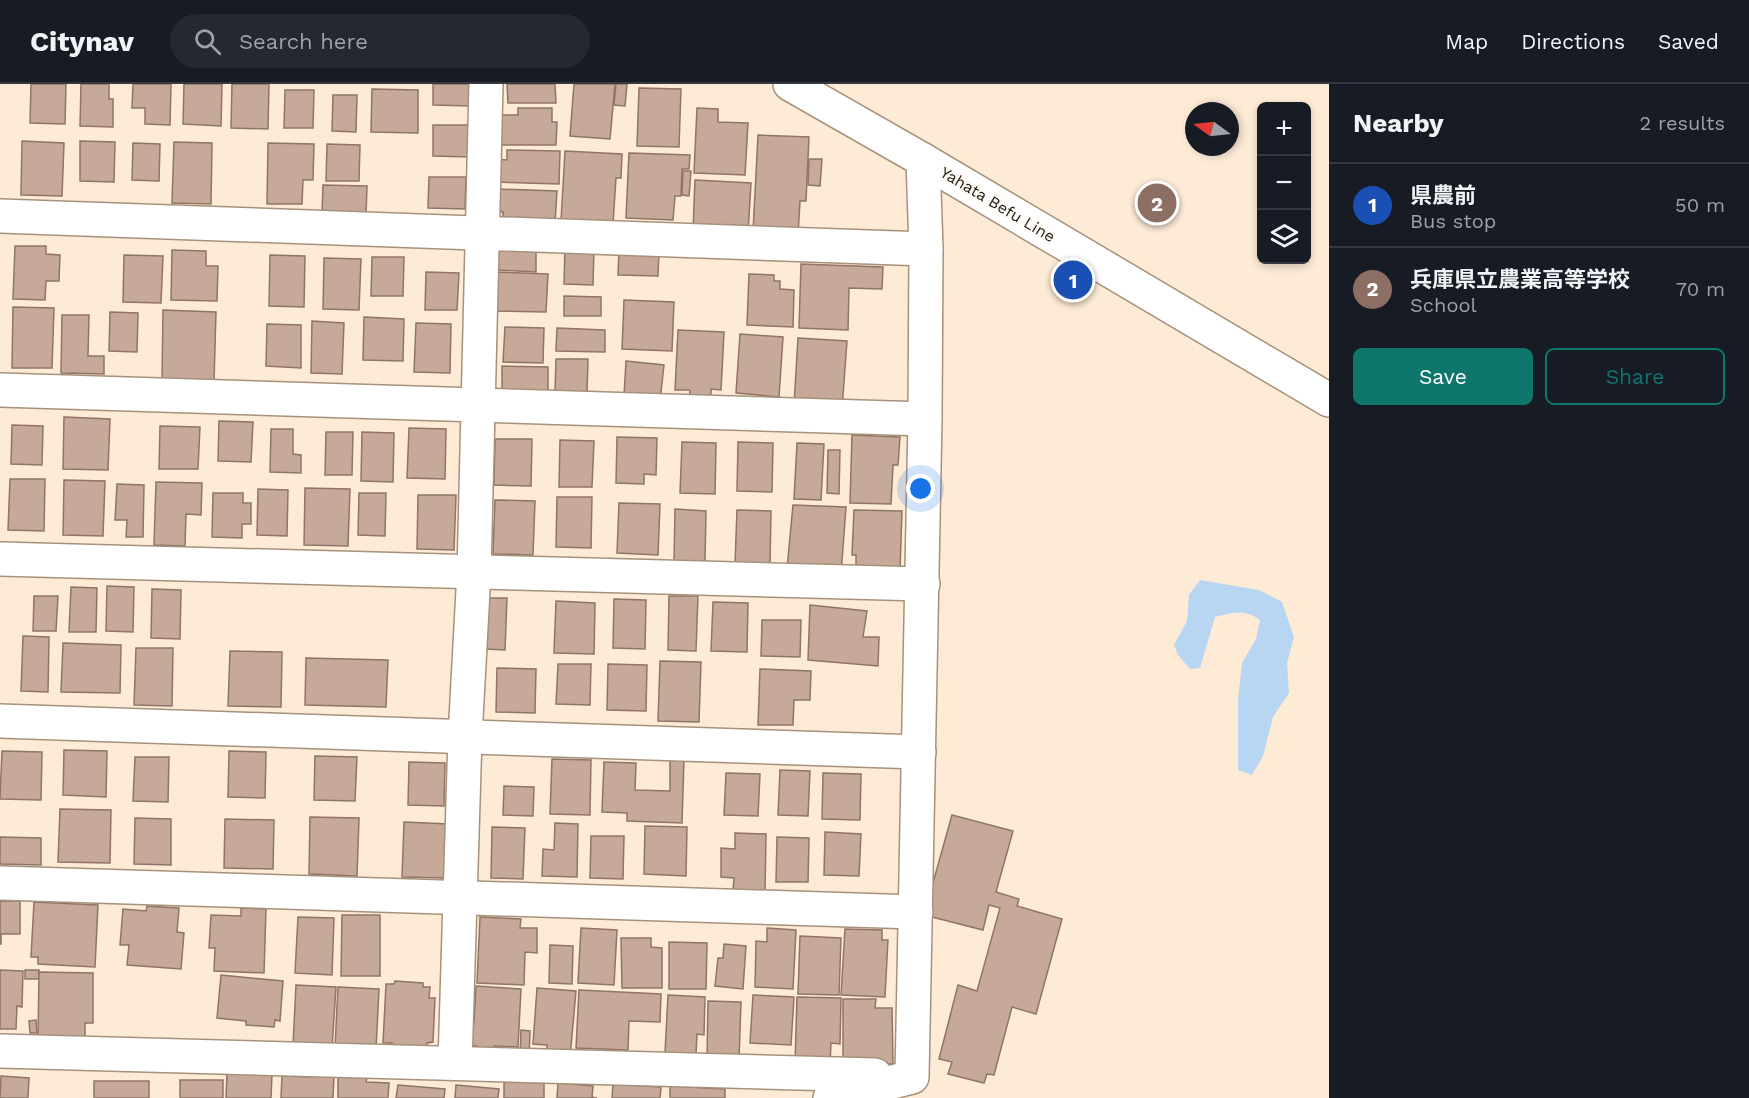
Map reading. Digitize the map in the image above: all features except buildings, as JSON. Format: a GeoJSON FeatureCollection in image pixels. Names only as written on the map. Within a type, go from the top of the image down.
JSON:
{"type":"FeatureCollection","features":[{"type":"Feature","properties":{"kind":"street"},"geometry":{"type":"LineString","coordinates":[[455,1064],[465,737],[474,572],[486,84]]}},
{"type":"Feature","properties":{"kind":"street","name":"Yahata Befu Line"},"geometry":{"type":"LineString","coordinates":[[790,84],[1329,400]]}},
{"type":"Feature","properties":{"kind":"street"},"geometry":{"type":"LineString","coordinates":[[912,1077],[925,419],[926,249],[923,160]]}},
{"type":"Feature","properties":{"kind":"street"},"geometry":{"type":"LineString","coordinates":[[0,216],[926,249]]}},
{"type":"Feature","properties":{"kind":"street"},"geometry":{"type":"LineString","coordinates":[[0,390],[925,419]]}},
{"type":"Feature","properties":{"kind":"street"},"geometry":{"type":"LineString","coordinates":[[0,559],[923,584]]}},
{"type":"Feature","properties":{"kind":"street"},"geometry":{"type":"LineString","coordinates":[[0,722],[919,752]]}},
{"type":"Feature","properties":{"kind":"street"},"geometry":{"type":"LineString","coordinates":[[0,883],[916,912]]}},
{"type":"Feature","properties":{"kind":"street"},"geometry":{"type":"LineString","coordinates":[[0,1051],[912,1077]]}},
{"type":"Feature","properties":{"kind":"street"},"geometry":{"type":"LineString","coordinates":[[830,1098],[912,1077]]}},
{"type":"Feature","properties":{"kind":"water"},"geometry":{"type":"Polygon","coordinates":[[[1200,580],[1259,590],[1282,602],[1294,637],[1287,663],[1289,693],[1273,717],[1263,756],[1252,775],[1238,770],[1238,700],[1242,663],[1256,639],[1260,620],[1244,613],[1215,617],[1200,668],[1190,669],[1178,655],[1174,645],[1187,621],[1189,595],[1200,580]]]}},
{"type":"Feature","properties":{"kind":"place","name":"兵庫県立農業高等学校"},"geometry":{"type":"Point","coordinates":[1157,203]}},
{"type":"Feature","properties":{"kind":"place","name":"県農前"},"geometry":{"type":"Point","coordinates":[1073,280]}}]}
